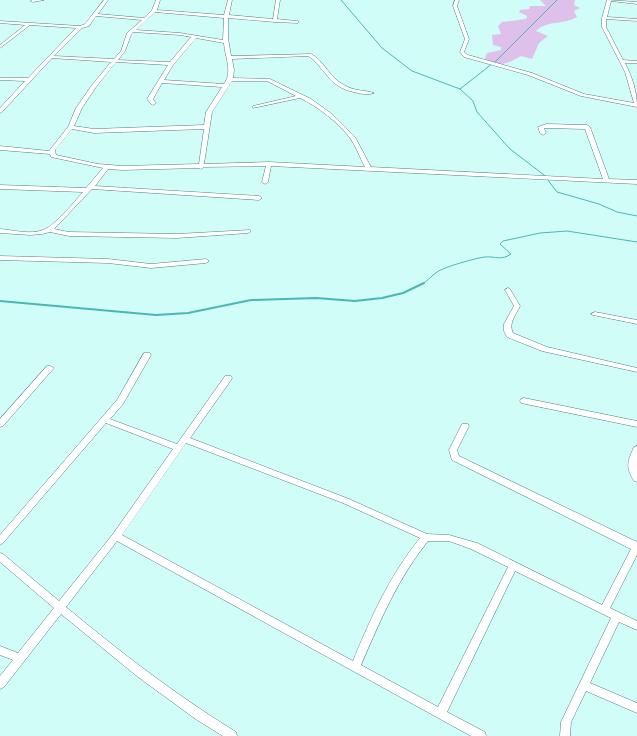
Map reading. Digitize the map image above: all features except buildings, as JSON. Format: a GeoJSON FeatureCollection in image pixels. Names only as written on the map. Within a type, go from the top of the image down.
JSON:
{"type":"FeatureCollection","features":[{"type":"Feature","properties":{"kind":"street"},"geometry":{"type":"LineString","coordinates":[[33,1],[42,0]]}},
{"type":"Feature","properties":{"kind":"street"},"geometry":{"type":"LineString","coordinates":[[0,111],[80,27],[87,24],[106,0]]}},
{"type":"Feature","properties":{"kind":"street"},"geometry":{"type":"LineString","coordinates":[[52,153],[70,127],[84,100],[115,60],[133,31],[154,11],[158,0]]}},
{"type":"Feature","properties":{"kind":"street"},"geometry":{"type":"LineString","coordinates":[[200,167],[209,112],[230,79],[232,69],[225,42],[226,17],[230,0]]}},
{"type":"Feature","properties":{"kind":"street"},"geometry":{"type":"LineString","coordinates":[[275,21],[278,0]]}},
{"type":"Feature","properties":{"kind":"street"},"geometry":{"type":"LineString","coordinates":[[457,0],[455,6],[467,38],[462,52],[466,56],[530,74],[583,95],[637,104],[622,61],[607,34],[604,18],[609,0],[637,3]]}},
{"type":"Feature","properties":{"kind":"street"},"geometry":{"type":"LineString","coordinates":[[154,11],[226,17],[251,17],[296,22]]}},
{"type":"Feature","properties":{"kind":"street"},"geometry":{"type":"LineString","coordinates":[[94,15],[146,19]]}},
{"type":"Feature","properties":{"kind":"street"},"geometry":{"type":"LineString","coordinates":[[604,18],[637,20]]}},
{"type":"Feature","properties":{"kind":"street"},"geometry":{"type":"LineString","coordinates":[[0,22],[80,27]]}},
{"type":"Feature","properties":{"kind":"street"},"geometry":{"type":"LineString","coordinates":[[0,47],[3,42],[29,24]]}},
{"type":"Feature","properties":{"kind":"street"},"geometry":{"type":"LineString","coordinates":[[133,31],[195,36],[225,42]]}},
{"type":"Feature","properties":{"kind":"street"},"geometry":{"type":"LineString","coordinates":[[153,103],[150,98],[171,64],[195,36]]}},
{"type":"Feature","properties":{"kind":"street"},"geometry":{"type":"LineString","coordinates":[[228,58],[309,55],[317,59],[327,74],[338,84],[354,92],[371,93]]}},
{"type":"Feature","properties":{"kind":"street"},"geometry":{"type":"LineString","coordinates":[[51,57],[171,64]]}},
{"type":"Feature","properties":{"kind":"street"},"geometry":{"type":"LineString","coordinates":[[622,61],[637,62]]}},
{"type":"Feature","properties":{"kind":"street"},"geometry":{"type":"LineString","coordinates":[[0,79],[29,80]]}},
{"type":"Feature","properties":{"kind":"street"},"geometry":{"type":"LineString","coordinates":[[230,79],[268,80],[301,96],[330,115],[353,138],[369,169]]}},
{"type":"Feature","properties":{"kind":"street"},"geometry":{"type":"LineString","coordinates":[[161,80],[225,86]]}},
{"type":"Feature","properties":{"kind":"street"},"geometry":{"type":"LineString","coordinates":[[255,107],[301,96]]}},
{"type":"Feature","properties":{"kind":"street"},"geometry":{"type":"LineString","coordinates":[[543,133],[542,126],[588,127],[608,180]]}},
{"type":"Feature","properties":{"kind":"street"},"geometry":{"type":"LineString","coordinates":[[70,127],[94,131],[207,127]]}},
{"type":"Feature","properties":{"kind":"street"},"geometry":{"type":"LineString","coordinates":[[0,148],[52,153],[58,159],[106,168],[269,164],[637,182]]}},
{"type":"Feature","properties":{"kind":"street"},"geometry":{"type":"LineString","coordinates":[[265,182],[269,164]]}},
{"type":"Feature","properties":{"kind":"street"},"geometry":{"type":"LineString","coordinates":[[50,230],[106,168]]}},
{"type":"Feature","properties":{"kind":"street"},"geometry":{"type":"LineString","coordinates":[[0,187],[88,189],[259,198]]}},
{"type":"Feature","properties":{"kind":"street"},"geometry":{"type":"LineString","coordinates":[[0,231],[38,233],[50,230],[69,234],[178,236],[248,231]]}},
{"type":"Feature","properties":{"kind":"street"},"geometry":{"type":"LineString","coordinates":[[0,258],[108,261],[151,266],[206,261]]}},
{"type":"Feature","properties":{"kind":"street"},"geometry":{"type":"LineString","coordinates":[[508,290],[517,306],[506,325],[506,330],[510,335],[545,349],[637,370]]}},
{"type":"Feature","properties":{"kind":"street"},"geometry":{"type":"LineString","coordinates":[[595,314],[637,322]]}},
{"type":"Feature","properties":{"kind":"street"},"geometry":{"type":"LineString","coordinates":[[0,541],[106,420],[120,402],[147,355]]}},
{"type":"Feature","properties":{"kind":"street"},"geometry":{"type":"LineString","coordinates":[[0,424],[50,368]]}},
{"type":"Feature","properties":{"kind":"street"},"geometry":{"type":"LineString","coordinates":[[0,684],[116,536],[228,378]]}},
{"type":"Feature","properties":{"kind":"street"},"geometry":{"type":"LineString","coordinates":[[524,401],[637,424]]}},
{"type":"Feature","properties":{"kind":"street"},"geometry":{"type":"LineString","coordinates":[[106,420],[178,448]]}},
{"type":"Feature","properties":{"kind":"street"},"geometry":{"type":"LineString","coordinates":[[465,426],[453,450],[455,458],[637,547],[605,610]]}},
{"type":"Feature","properties":{"kind":"street"},"geometry":{"type":"LineString","coordinates":[[185,439],[346,501],[426,537],[449,538],[474,546],[605,610],[616,618],[637,626]]}},
{"type":"Feature","properties":{"kind":"street"},"geometry":{"type":"LineString","coordinates":[[637,449],[631,462],[631,471],[637,479]]}},
{"type":"Feature","properties":{"kind":"street"},"geometry":{"type":"LineString","coordinates":[[116,536],[441,712],[481,736]]}},
{"type":"Feature","properties":{"kind":"street"},"geometry":{"type":"LineString","coordinates":[[355,667],[381,606],[396,578],[408,557],[426,537]]}},
{"type":"Feature","properties":{"kind":"street"},"geometry":{"type":"LineString","coordinates":[[0,557],[156,686],[232,736]]}},
{"type":"Feature","properties":{"kind":"street"},"geometry":{"type":"LineString","coordinates":[[441,712],[513,566]]}},
{"type":"Feature","properties":{"kind":"street"},"geometry":{"type":"LineString","coordinates":[[565,736],[566,722],[616,618]]}},
{"type":"Feature","properties":{"kind":"street"},"geometry":{"type":"LineString","coordinates":[[0,650],[19,658]]}},
{"type":"Feature","properties":{"kind":"street"},"geometry":{"type":"LineString","coordinates":[[584,685],[637,708]]}},
{"type":"Feature","properties":{"kind":"shaded area"},"geometry":{"type":"Polygon","coordinates":[[[540,0],[575,0],[574,5],[580,8],[574,11],[577,17],[545,25],[536,31],[548,36],[539,43],[532,59],[521,56],[507,63],[498,64],[485,58],[487,53],[501,50],[501,47],[493,45],[492,35],[501,34],[498,26],[502,22],[526,19],[527,16],[519,12],[520,10],[529,9],[530,6],[546,6],[540,0]]]}},
{"type":"Feature","properties":{"kind":"waterway"},"geometry":{"type":"LineString","coordinates":[[341,0],[382,48],[412,71],[460,89]]}},
{"type":"Feature","properties":{"kind":"waterway"},"geometry":{"type":"LineString","coordinates":[[460,89],[497,60],[557,0]]}},
{"type":"Feature","properties":{"kind":"waterway"},"geometry":{"type":"LineString","coordinates":[[460,89],[473,101],[477,112],[510,149],[544,175],[557,192],[599,204],[617,212],[637,216]]}},
{"type":"Feature","properties":{"kind":"waterway"},"geometry":{"type":"LineString","coordinates":[[422,284],[437,272],[453,265],[481,258],[501,258],[507,256],[511,254],[500,244],[503,241],[540,233],[567,231],[637,242]]}},
{"type":"Feature","properties":{"kind":"waterway"},"geometry":{"type":"LineString","coordinates":[[0,301],[156,315],[188,313],[251,300],[316,298],[355,301],[382,298],[403,293],[422,284]]}}]}
